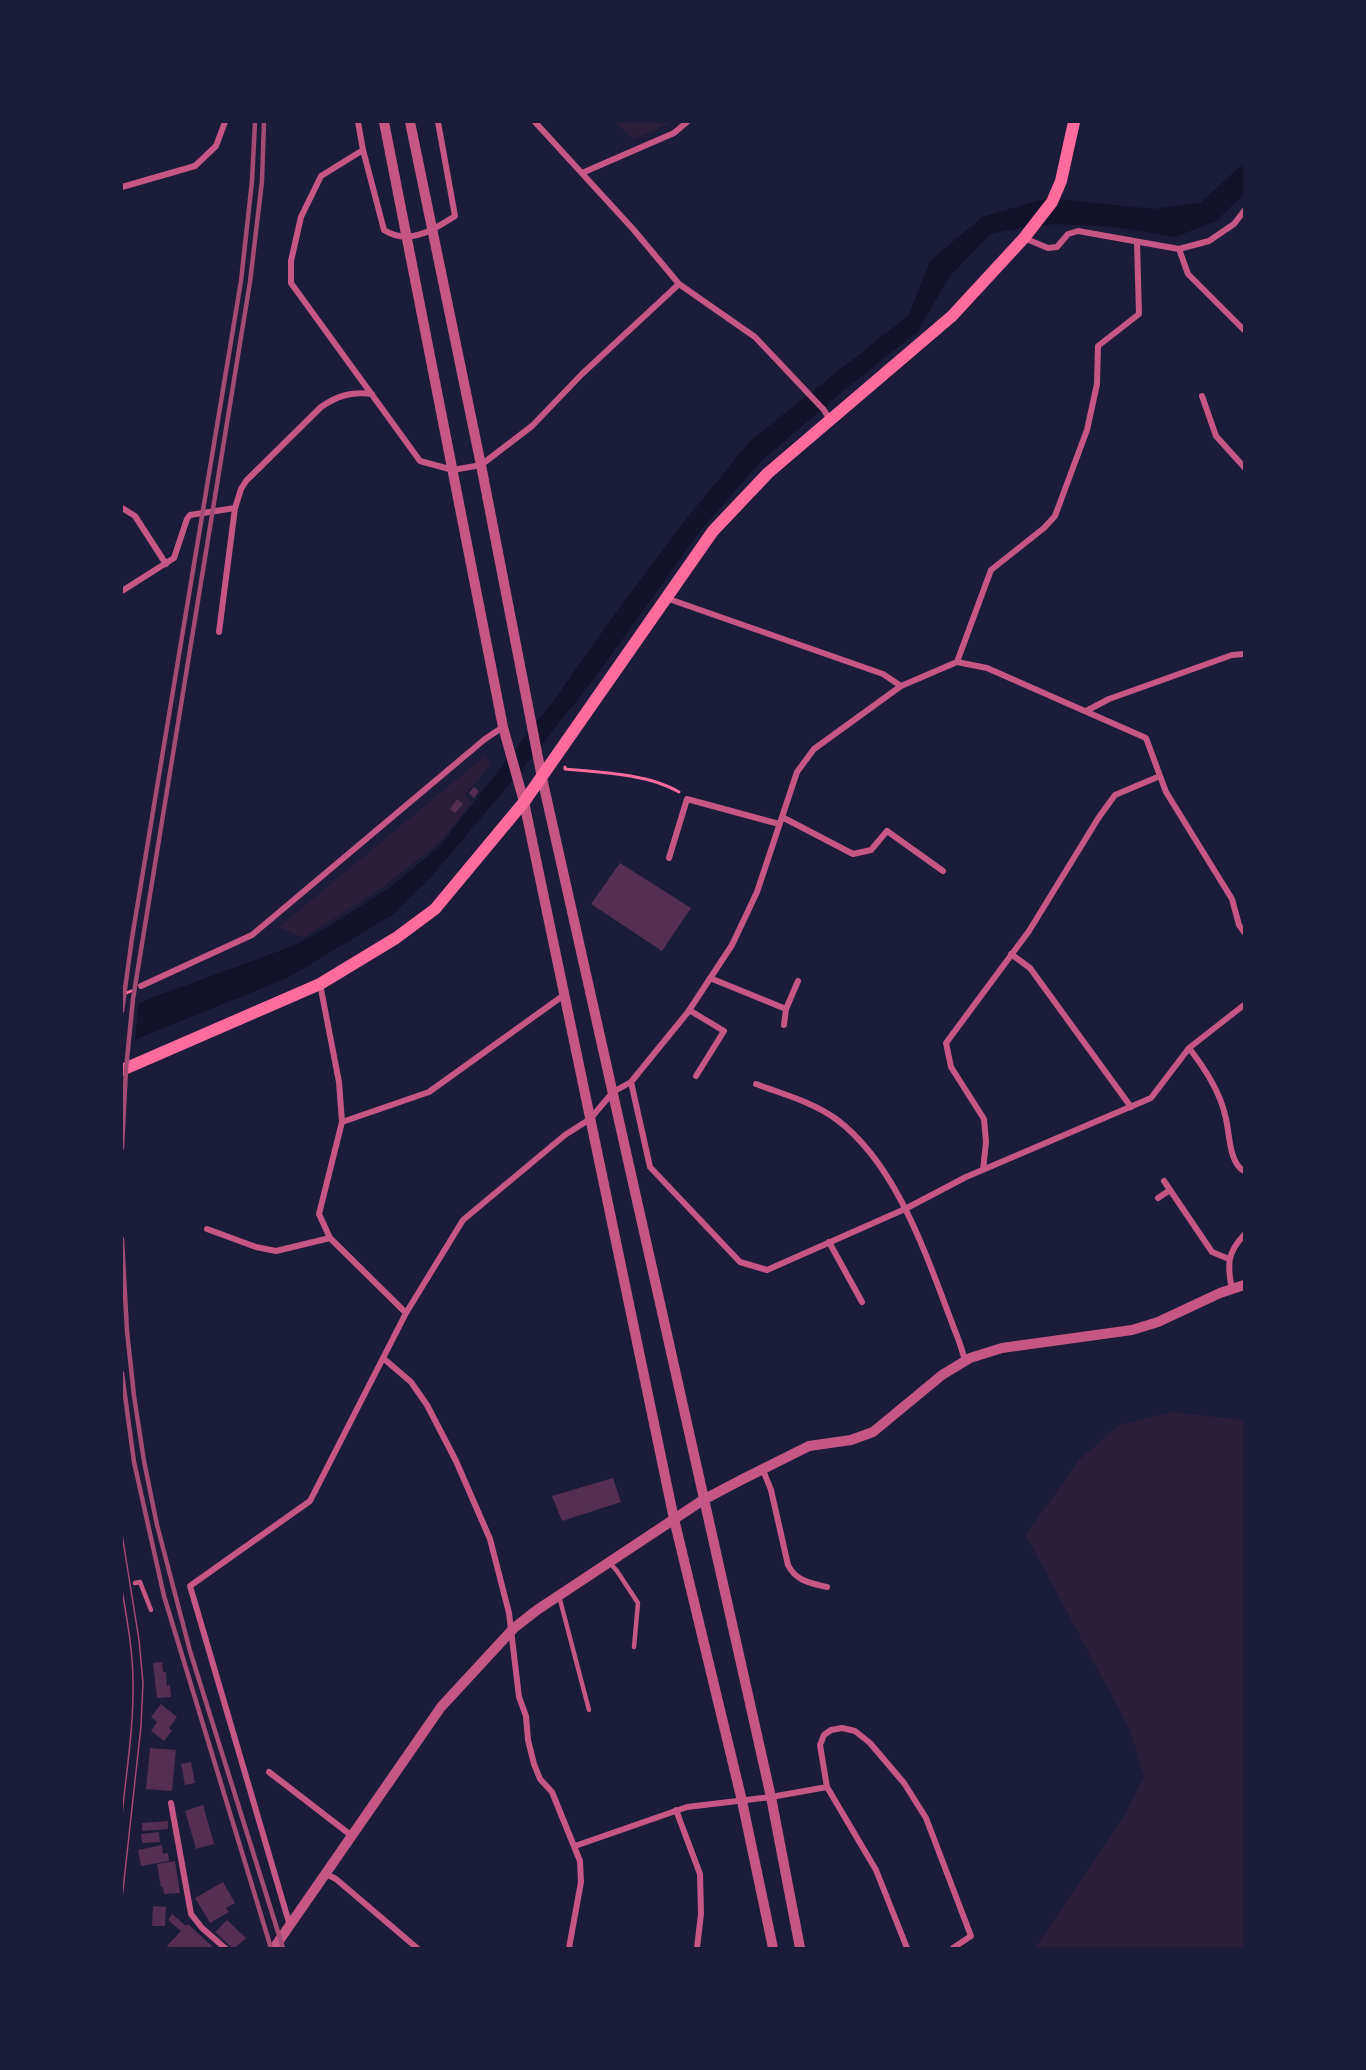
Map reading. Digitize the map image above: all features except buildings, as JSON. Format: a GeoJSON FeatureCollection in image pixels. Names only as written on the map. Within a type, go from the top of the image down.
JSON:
{"type":"FeatureCollection","features":[{"type":"Feature","properties":{"kind":"main road"},"geometry":{"type":"LineString","coordinates":[[122,1070],[320,984],[396,938],[435,909],[542,778],[665,598],[714,531],[827,415],[952,316],[1026,235],[1052,202],[1061,181],[1074,122]]}},
{"type":"Feature","properties":{"kind":"street"},"geometry":{"type":"LineString","coordinates":[[122,187],[195,166],[216,146],[225,122]]}},
{"type":"Feature","properties":{"kind":"street"},"geometry":{"type":"LineString","coordinates":[[358,122],[384,230],[392,235],[407,238],[431,231],[455,216],[438,122]]}},
{"type":"Feature","properties":{"kind":"street"},"geometry":{"type":"LineString","coordinates":[[384,122],[504,729],[524,802],[674,1519],[742,1801],[773,1948]]}},
{"type":"Feature","properties":{"kind":"street"},"geometry":{"type":"LineString","coordinates":[[410,122],[481,465],[542,778],[771,1797],[800,1948]]}},
{"type":"Feature","properties":{"kind":"street"},"geometry":{"type":"LineString","coordinates":[[535,122],[633,229],[679,284],[755,337],[827,415]]}},
{"type":"Feature","properties":{"kind":"street"},"geometry":{"type":"LineString","coordinates":[[582,173],[674,133],[687,122]]}},
{"type":"Feature","properties":{"kind":"street"},"geometry":{"type":"LineString","coordinates":[[363,150],[321,176],[301,217],[291,261],[291,283],[420,461],[453,470],[481,465],[532,426],[582,374],[679,284]]}},
{"type":"Feature","properties":{"kind":"street"},"geometry":{"type":"LineString","coordinates":[[1026,235],[1048,248],[1057,247],[1068,234],[1078,231],[1179,249],[1209,241],[1234,224],[1245,211]]}},
{"type":"Feature","properties":{"kind":"street"},"geometry":{"type":"LineString","coordinates":[[957,662],[991,570],[1044,528],[1055,516],[1087,430],[1097,384],[1098,346],[1139,314],[1137,242]]}},
{"type":"Feature","properties":{"kind":"street"},"geometry":{"type":"LineString","coordinates":[[1179,249],[1188,274],[1245,330]]}},
{"type":"Feature","properties":{"kind":"street"},"geometry":{"type":"LineString","coordinates":[[219,632],[234,508],[241,489],[252,474],[321,407],[349,393],[372,394]]}},
{"type":"Feature","properties":{"kind":"street"},"geometry":{"type":"LineString","coordinates":[[1202,396],[1216,436],[1245,467]]}},
{"type":"Feature","properties":{"kind":"street"},"geometry":{"type":"LineString","coordinates":[[122,508],[135,516],[166,564]]}},
{"type":"Feature","properties":{"kind":"street"},"geometry":{"type":"LineString","coordinates":[[122,591],[174,558],[190,515],[234,508]]}},
{"type":"Feature","properties":{"kind":"street"},"geometry":{"type":"LineString","coordinates":[[665,598],[883,674],[901,686]]}},
{"type":"Feature","properties":{"kind":"street"},"geometry":{"type":"LineString","coordinates":[[1086,711],[1109,699],[1232,655],[1245,654]]}},
{"type":"Feature","properties":{"kind":"street"},"geometry":{"type":"LineString","coordinates":[[290,1926],[190,1586],[310,1501],[406,1313],[463,1220],[565,1135],[590,1119],[613,1092],[631,1082],[689,1010],[732,945],[757,892],[797,772],[814,749],[901,686],[957,662],[987,668],[1146,738],[1166,792],[1191,836],[1232,899],[1239,925],[1245,932]]}},
{"type":"Feature","properties":{"kind":"street"},"geometry":{"type":"LineString","coordinates":[[141,986],[252,935],[485,739],[504,729]]}},
{"type":"Feature","properties":{"kind":"street"},"geometry":{"type":"LineString","coordinates":[[982,1170],[986,1142],[984,1119],[951,1067],[946,1043],[1029,931],[1115,795],[1160,776]]}},
{"type":"Feature","properties":{"kind":"street"},"geometry":{"type":"LineString","coordinates":[[669,858],[687,798],[780,821],[853,854],[871,850],[887,831],[943,870]]}},
{"type":"Feature","properties":{"kind":"street"},"geometry":{"type":"LineString","coordinates":[[1011,954],[1030,968],[1131,1107]]}},
{"type":"Feature","properties":{"kind":"street"},"geometry":{"type":"LineString","coordinates":[[710,978],[786,1008]]}},
{"type":"Feature","properties":{"kind":"street"},"geometry":{"type":"LineString","coordinates":[[783,1025],[786,1008],[798,981]]}},
{"type":"Feature","properties":{"kind":"street"},"geometry":{"type":"LineString","coordinates":[[320,984],[339,1082],[342,1122],[319,1214],[330,1238],[406,1313]]}},
{"type":"Feature","properties":{"kind":"street"},"geometry":{"type":"LineString","coordinates":[[342,1122],[429,1092],[564,995]]}},
{"type":"Feature","properties":{"kind":"street"},"geometry":{"type":"LineString","coordinates":[[631,1082],[650,1167],[740,1262],[767,1270],[905,1209],[982,1170],[1151,1098],[1189,1048],[1245,1005]]}},
{"type":"Feature","properties":{"kind":"street"},"geometry":{"type":"LineString","coordinates":[[689,1010],[724,1031],[696,1076]]}},
{"type":"Feature","properties":{"kind":"street"},"geometry":{"type":"LineString","coordinates":[[1189,1048],[1204,1068],[1225,1112],[1233,1157],[1241,1170],[1245,1172]]}},
{"type":"Feature","properties":{"kind":"street"},"geometry":{"type":"LineString","coordinates":[[756,1084],[810,1104],[836,1118],[868,1148],[894,1186],[905,1209],[960,1341],[965,1360]]}},
{"type":"Feature","properties":{"kind":"street"},"geometry":{"type":"LineString","coordinates":[[1164,1181],[1212,1252],[1229,1259]]}},
{"type":"Feature","properties":{"kind":"street"},"geometry":{"type":"LineString","coordinates":[[1158,1198],[1170,1190]]}},
{"type":"Feature","properties":{"kind":"street"},"geometry":{"type":"LineString","coordinates":[[207,1229],[256,1247],[276,1251],[330,1238]]}},
{"type":"Feature","properties":{"kind":"street"},"geometry":{"type":"LineString","coordinates":[[1232,1289],[1229,1259],[1234,1246],[1245,1235]]}},
{"type":"Feature","properties":{"kind":"street"},"geometry":{"type":"LineString","coordinates":[[829,1242],[861,1302]]}},
{"type":"Feature","properties":{"kind":"street"},"geometry":{"type":"LineString","coordinates":[[274,1948],[441,1707],[525,1618],[703,1500],[809,1446],[850,1440],[873,1432],[942,1375],[965,1360],[1002,1348],[1132,1330],[1158,1322],[1245,1285]]}},
{"type":"Feature","properties":{"kind":"street"},"geometry":{"type":"LineString","coordinates":[[383,1358],[406,1377],[420,1393],[461,1471],[490,1539],[506,1602],[519,1697],[526,1716],[528,1740],[534,1764],[540,1779],[552,1792],[575,1846],[582,1871],[569,1948]]}},
{"type":"Feature","properties":{"kind":"street"},"geometry":{"type":"LineString","coordinates":[[763,1470],[771,1490],[792,1572],[797,1578],[827,1587]]}},
{"type":"Feature","properties":{"kind":"street"},"geometry":{"type":"LineString","coordinates":[[907,1948],[876,1870],[827,1787],[820,1745],[824,1736],[831,1730],[842,1728],[855,1731],[870,1743],[904,1783],[926,1818],[971,1936],[953,1948]]}},
{"type":"Feature","properties":{"kind":"street"},"geometry":{"type":"LineString","coordinates":[[269,1772],[352,1836]]}},
{"type":"Feature","properties":{"kind":"street"},"geometry":{"type":"LineString","coordinates":[[575,1846],[695,1805],[742,1801],[827,1787]]}},
{"type":"Feature","properties":{"kind":"street"},"geometry":{"type":"LineString","coordinates":[[171,1803],[191,1914],[202,1928],[225,1948]]}},
{"type":"Feature","properties":{"kind":"street"},"geometry":{"type":"LineString","coordinates":[[676,1810],[700,1874],[701,1914],[697,1948]]}},
{"type":"Feature","properties":{"kind":"street"},"geometry":{"type":"LineString","coordinates":[[326,1874],[336,1879],[417,1948]]}},
{"type":"Feature","properties":{"kind":"lane"},"geometry":{"type":"LineString","coordinates":[[610,1563],[618,1571],[638,1603],[634,1647]]}},
{"type":"Feature","properties":{"kind":"lane"},"geometry":{"type":"LineString","coordinates":[[135,1583],[140,1582],[151,1610]]}},
{"type":"Feature","properties":{"kind":"lane"},"geometry":{"type":"LineString","coordinates":[[559,1596],[590,1710]]}},
{"type":"Feature","properties":{"kind":"path"},"geometry":{"type":"LineString","coordinates":[[565,769],[616,773],[677,790],[687,798]]}},
{"type":"Feature","properties":{"kind":"shaded area"},"geometry":{"type":"Polygon","coordinates":[[[615,122],[672,122],[633,140],[615,122]]]}},
{"type":"Feature","properties":{"kind":"shaded area"},"geometry":{"type":"Polygon","coordinates":[[[1244,163],[1244,194],[1216,221],[1175,237],[1116,227],[1054,224],[990,234],[949,277],[918,331],[761,461],[700,531],[593,680],[527,763],[431,877],[392,915],[289,977],[122,1045],[122,1013],[151,998],[293,946],[328,927],[389,888],[439,847],[554,700],[687,518],[751,440],[909,315],[930,261],[982,217],[1047,198],[1153,209],[1200,203],[1244,163]]]}},
{"type":"Feature","properties":{"kind":"shaded area"},"geometry":{"type":"Polygon","coordinates":[[[486,755],[490,765],[465,795],[471,804],[439,843],[380,889],[303,938],[279,927],[486,755]]]}},
{"type":"Feature","properties":{"kind":"shaded area"},"geometry":{"type":"Polygon","coordinates":[[[1171,1412],[1244,1420],[1244,1948],[1035,1948],[1123,1818],[1144,1776],[1129,1728],[1026,1535],[1079,1460],[1119,1425],[1171,1412]]]}},
{"type":"Feature","properties":{"kind":"pier"},"geometry":{"type":"Polygon","coordinates":[[[139,1001],[135,1043],[122,1048],[122,1009],[139,1001]]]}},
{"type":"Feature","properties":{"kind":"tram line"},"geometry":{"type":"LineString","coordinates":[[122,1534],[139,1640],[143,1683],[141,1726],[122,1899]]}},
{"type":"Feature","properties":{"kind":"tram line"},"geometry":{"type":"LineString","coordinates":[[122,1590],[133,1670],[131,1733],[122,1816]]}},
{"type":"Feature","properties":{"kind":"railway"},"geometry":{"type":"LineString","coordinates":[[122,1011],[132,938],[241,281],[252,181],[255,122]]}},
{"type":"Feature","properties":{"kind":"railway"},"geometry":{"type":"LineString","coordinates":[[122,1148],[126,1069],[133,999],[250,282],[262,181],[264,122]]}},
{"type":"Feature","properties":{"kind":"railway"},"geometry":{"type":"LineString","coordinates":[[122,1239],[127,1331],[134,1396],[157,1525],[190,1651],[283,1948]]}},
{"type":"Feature","properties":{"kind":"railway"},"geometry":{"type":"LineString","coordinates":[[122,1373],[134,1462],[164,1596],[271,1948]]}}]}
